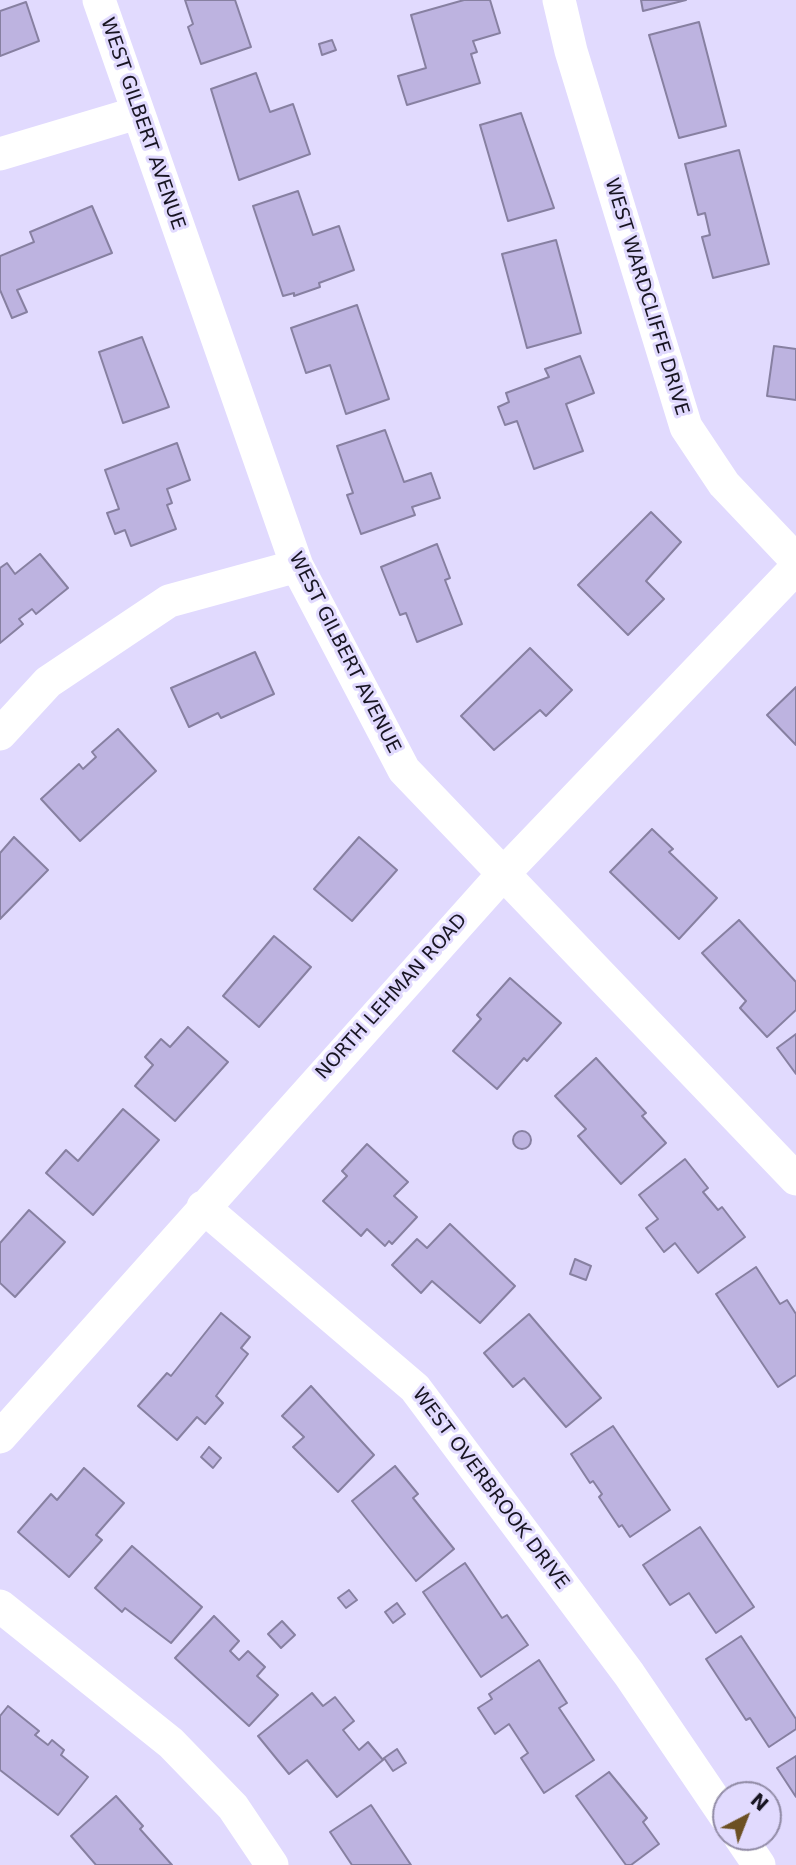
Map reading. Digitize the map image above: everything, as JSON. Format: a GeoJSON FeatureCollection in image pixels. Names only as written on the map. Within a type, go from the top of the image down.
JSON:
{"type":"FeatureCollection","features":[{"type":"Feature","properties":{"kind":"street","name":"WEST GILBERT AVENUE"},"geometry":{"type":"LineString","coordinates":[[99,0],[297,566],[404,770],[796,1179]]}},
{"type":"Feature","properties":{"kind":"street","name":"WEST WARDCLIFFE DRIVE"},"geometry":{"type":"LineString","coordinates":[[559,0],[571,51],[686,427],[724,484],[796,560]]}},
{"type":"Feature","properties":{"kind":"street"},"geometry":{"type":"LineString","coordinates":[[0,154],[137,113]]}},
{"type":"Feature","properties":{"kind":"street"},"geometry":{"type":"LineString","coordinates":[[0,734],[48,682],[169,601],[297,566]]}},
{"type":"Feature","properties":{"kind":"street","name":"NORTH LEHMAN ROAD"},"geometry":{"type":"LineString","coordinates":[[0,1437],[504,873],[796,568]]}},
{"type":"Feature","properties":{"kind":"street","name":"WEST OVERBROOK DRIVE"},"geometry":{"type":"LineString","coordinates":[[203,1207],[415,1388],[629,1674],[712,1796]]}},
{"type":"Feature","properties":{"kind":"street"},"geometry":{"type":"LineString","coordinates":[[0,1606],[172,1743],[233,1807],[272,1865]]}},
{"type":"Feature","properties":{"kind":"building"},"geometry":{"type":"Polygon","coordinates":[[[185,0],[235,0],[251,47],[201,64],[188,27],[193,24],[185,0]]]}},
{"type":"Feature","properties":{"kind":"building"},"geometry":{"type":"Polygon","coordinates":[[[464,0],[490,0],[500,33],[473,41],[477,52],[471,54],[480,83],[407,105],[398,76],[426,68],[411,15],[464,0]]]}},
{"type":"Feature","properties":{"kind":"building"},"geometry":{"type":"Polygon","coordinates":[[[641,0],[686,0],[643,11],[641,0]]]}},
{"type":"Feature","properties":{"kind":"building"},"geometry":{"type":"Polygon","coordinates":[[[26,2],[39,41],[0,56],[0,11],[26,2]]]}},
{"type":"Feature","properties":{"kind":"building"},"geometry":{"type":"Polygon","coordinates":[[[699,22],[726,126],[679,138],[649,35],[699,22]]]}},
{"type":"Feature","properties":{"kind":"building"},"geometry":{"type":"Polygon","coordinates":[[[332,40],[336,50],[322,55],[319,44],[332,40]]]}},
{"type":"Feature","properties":{"kind":"building"},"geometry":{"type":"Polygon","coordinates":[[[256,73],[270,112],[293,104],[310,154],[239,180],[211,89],[256,73]]]}},
{"type":"Feature","properties":{"kind":"building"},"geometry":{"type":"Polygon","coordinates":[[[521,113],[554,208],[508,221],[480,125],[521,113]]]}},
{"type":"Feature","properties":{"kind":"building"},"geometry":{"type":"Polygon","coordinates":[[[739,150],[769,264],[713,278],[702,237],[710,235],[705,213],[698,215],[685,164],[739,150]]]}},
{"type":"Feature","properties":{"kind":"building"},"geometry":{"type":"Polygon","coordinates":[[[298,191],[313,235],[339,226],[354,270],[319,283],[320,287],[294,296],[294,293],[283,296],[253,206],[298,191]]]}},
{"type":"Feature","properties":{"kind":"building"},"geometry":{"type":"Polygon","coordinates":[[[92,206],[112,253],[17,290],[27,312],[12,318],[0,290],[0,256],[34,242],[30,232],[92,206]]]}},
{"type":"Feature","properties":{"kind":"building"},"geometry":{"type":"Polygon","coordinates":[[[556,240],[581,333],[527,348],[502,254],[556,240]]]}},
{"type":"Feature","properties":{"kind":"building"},"geometry":{"type":"Polygon","coordinates":[[[357,305],[389,399],[346,414],[330,365],[306,373],[291,328],[357,305]]]}},
{"type":"Feature","properties":{"kind":"building"},"geometry":{"type":"Polygon","coordinates":[[[142,337],[169,407],[123,423],[99,352],[142,337]]]}},
{"type":"Feature","properties":{"kind":"building"},"geometry":{"type":"Polygon","coordinates":[[[774,346],[796,349],[796,400],[767,396],[774,346]]]}},
{"type":"Feature","properties":{"kind":"building"},"geometry":{"type":"Polygon","coordinates":[[[580,356],[594,393],[566,404],[583,451],[534,469],[517,421],[505,425],[498,407],[509,402],[506,393],[549,377],[545,369],[580,356]]]}},
{"type":"Feature","properties":{"kind":"building"},"geometry":{"type":"Polygon","coordinates":[[[385,430],[404,482],[431,473],[440,498],[412,507],[415,515],[361,534],[347,495],[353,493],[337,446],[385,430]]]}},
{"type":"Feature","properties":{"kind":"building"},"geometry":{"type":"Polygon","coordinates":[[[177,443],[190,480],[167,489],[172,503],[167,505],[176,529],[131,546],[125,530],[115,534],[107,513],[119,509],[105,470],[177,443]]]}},
{"type":"Feature","properties":{"kind":"building"},"geometry":{"type":"Polygon","coordinates":[[[651,512],[681,542],[646,581],[664,599],[628,635],[578,585],[651,512]]]}},
{"type":"Feature","properties":{"kind":"building"},"geometry":{"type":"Polygon","coordinates":[[[437,544],[450,578],[445,580],[462,624],[417,642],[406,613],[400,615],[381,567],[437,544]]]}},
{"type":"Feature","properties":{"kind":"building"},"geometry":{"type":"Polygon","coordinates":[[[40,554],[68,588],[36,614],[32,609],[19,619],[23,624],[0,643],[0,568],[7,563],[15,574],[40,554]]]}},
{"type":"Feature","properties":{"kind":"building"},"geometry":{"type":"Polygon","coordinates":[[[530,648],[572,690],[546,716],[540,710],[494,750],[461,716],[530,648]]]}},
{"type":"Feature","properties":{"kind":"building"},"geometry":{"type":"Polygon","coordinates":[[[255,652],[274,694],[221,718],[218,713],[189,727],[171,688],[255,652]]]}},
{"type":"Feature","properties":{"kind":"building"},"geometry":{"type":"Polygon","coordinates":[[[796,687],[796,745],[767,715],[796,687]]]}},
{"type":"Feature","properties":{"kind":"building"},"geometry":{"type":"Polygon","coordinates":[[[118,729],[156,771],[80,841],[41,799],[79,764],[83,769],[96,757],[92,752],[118,729]]]}},
{"type":"Feature","properties":{"kind":"building"},"geometry":{"type":"Polygon","coordinates":[[[652,829],[673,849],[669,852],[717,898],[679,939],[610,872],[652,829]]]}},
{"type":"Feature","properties":{"kind":"building"},"geometry":{"type":"Polygon","coordinates":[[[14,837],[48,870],[0,919],[0,853],[14,837]]]}},
{"type":"Feature","properties":{"kind":"building"},"geometry":{"type":"Polygon","coordinates":[[[359,837],[397,870],[352,921],[314,889],[359,837]]]}},
{"type":"Feature","properties":{"kind":"building"},"geometry":{"type":"Polygon","coordinates":[[[739,920],[796,982],[796,1010],[767,1037],[740,1008],[746,1001],[702,953],[739,920]]]}},
{"type":"Feature","properties":{"kind":"building"},"geometry":{"type":"Polygon","coordinates":[[[274,936],[311,967],[259,1027],[223,996],[274,936]]]}},
{"type":"Feature","properties":{"kind":"building"},"geometry":{"type":"Polygon","coordinates":[[[510,978],[561,1023],[527,1061],[524,1058],[497,1089],[453,1051],[481,1019],[477,1015],[510,978]]]}},
{"type":"Feature","properties":{"kind":"building"},"geometry":{"type":"Polygon","coordinates":[[[188,1027],[228,1062],[175,1121],[135,1086],[153,1065],[145,1057],[161,1039],[170,1047],[188,1027]]]}},
{"type":"Feature","properties":{"kind":"building"},"geometry":{"type":"Polygon","coordinates":[[[796,1034],[796,1074],[777,1048],[796,1034]]]}},
{"type":"Feature","properties":{"kind":"building"},"geometry":{"type":"Polygon","coordinates":[[[596,1058],[646,1113],[642,1116],[666,1143],[621,1184],[578,1136],[586,1129],[555,1096],[596,1058]]]}},
{"type":"Feature","properties":{"kind":"building"},"geometry":{"type":"Polygon","coordinates":[[[123,1109],[159,1140],[93,1215],[46,1173],[66,1150],[78,1161],[123,1109]]]}},
{"type":"Feature","properties":{"kind":"building"},"geometry":{"type":"Polygon","coordinates":[[[518,1131],[526,1131],[531,1140],[529,1147],[518,1149],[513,1144],[513,1136],[518,1131]]]}},
{"type":"Feature","properties":{"kind":"building"},"geometry":{"type":"Polygon","coordinates":[[[367,1144],[408,1182],[394,1196],[417,1217],[392,1244],[389,1241],[385,1246],[367,1229],[361,1236],[323,1201],[347,1176],[342,1171],[367,1144]]]}},
{"type":"Feature","properties":{"kind":"building"},"geometry":{"type":"Polygon","coordinates":[[[685,1159],[708,1188],[703,1192],[718,1210],[722,1207],[745,1237],[698,1273],[675,1243],[664,1252],[646,1228],[658,1219],[639,1195],[685,1159]]]}},
{"type":"Feature","properties":{"kind":"building"},"geometry":{"type":"Polygon","coordinates":[[[29,1210],[65,1242],[15,1297],[0,1283],[0,1243],[29,1210]]]}},
{"type":"Feature","properties":{"kind":"building"},"geometry":{"type":"Polygon","coordinates":[[[450,1224],[515,1286],[480,1323],[432,1281],[421,1293],[392,1265],[417,1239],[427,1248],[450,1224]]]}},
{"type":"Feature","properties":{"kind":"building"},"geometry":{"type":"Polygon","coordinates":[[[575,1259],[591,1266],[586,1280],[570,1274],[575,1259]]]}},
{"type":"Feature","properties":{"kind":"building"},"geometry":{"type":"Polygon","coordinates":[[[756,1267],[780,1304],[787,1300],[796,1314],[796,1375],[778,1387],[716,1294],[756,1267]]]}},
{"type":"Feature","properties":{"kind":"building"},"geometry":{"type":"Polygon","coordinates":[[[221,1313],[250,1337],[241,1348],[248,1354],[216,1396],[223,1403],[205,1424],[197,1417],[177,1440],[138,1406],[167,1373],[171,1376],[221,1313]]]}},
{"type":"Feature","properties":{"kind":"building"},"geometry":{"type":"Polygon","coordinates":[[[529,1314],[601,1398],[566,1427],[524,1378],[513,1387],[484,1353],[529,1314]]]}},
{"type":"Feature","properties":{"kind":"building"},"geometry":{"type":"Polygon","coordinates":[[[311,1386],[374,1455],[338,1492],[293,1447],[304,1437],[282,1416],[311,1386]]]}},
{"type":"Feature","properties":{"kind":"building"},"geometry":{"type":"Polygon","coordinates":[[[613,1426],[670,1510],[630,1537],[622,1525],[619,1527],[599,1497],[602,1494],[593,1481],[590,1483],[571,1454],[613,1426]]]}},
{"type":"Feature","properties":{"kind":"building"},"geometry":{"type":"Polygon","coordinates":[[[209,1447],[221,1458],[213,1468],[201,1457],[209,1447]]]}},
{"type":"Feature","properties":{"kind":"building"},"geometry":{"type":"Polygon","coordinates":[[[395,1466],[418,1494],[413,1498],[454,1549],[416,1581],[352,1501],[395,1466]]]}},
{"type":"Feature","properties":{"kind":"building"},"geometry":{"type":"Polygon","coordinates":[[[84,1468],[124,1503],[96,1535],[102,1540],[69,1577],[18,1532],[51,1494],[57,1500],[84,1468]]]}},
{"type":"Feature","properties":{"kind":"building"},"geometry":{"type":"Polygon","coordinates":[[[700,1527],[754,1607],[716,1633],[689,1593],[670,1605],[643,1565],[700,1527]]]}},
{"type":"Feature","properties":{"kind":"building"},"geometry":{"type":"Polygon","coordinates":[[[132,1546],[202,1607],[171,1643],[125,1608],[122,1612],[95,1588],[132,1546]]]}},
{"type":"Feature","properties":{"kind":"building"},"geometry":{"type":"Polygon","coordinates":[[[465,1563],[502,1618],[507,1615],[528,1645],[481,1677],[423,1592],[465,1563]]]}},
{"type":"Feature","properties":{"kind":"building"},"geometry":{"type":"Polygon","coordinates":[[[349,1590],[357,1600],[346,1608],[338,1598],[349,1590]]]}},
{"type":"Feature","properties":{"kind":"building"},"geometry":{"type":"Polygon","coordinates":[[[397,1603],[405,1614],[393,1623],[385,1612],[397,1603]]]}},
{"type":"Feature","properties":{"kind":"building"},"geometry":{"type":"Polygon","coordinates":[[[214,1616],[239,1641],[230,1651],[239,1660],[248,1651],[265,1667],[257,1676],[278,1695],[249,1726],[175,1658],[214,1616]]]}},
{"type":"Feature","properties":{"kind":"building"},"geometry":{"type":"Polygon","coordinates":[[[282,1621],[295,1635],[281,1648],[268,1634],[282,1621]]]}},
{"type":"Feature","properties":{"kind":"building"},"geometry":{"type":"Polygon","coordinates":[[[741,1636],[796,1719],[796,1729],[769,1747],[750,1718],[746,1720],[706,1659],[741,1636]]]}},
{"type":"Feature","properties":{"kind":"building"},"geometry":{"type":"Polygon","coordinates":[[[539,1660],[567,1703],[559,1708],[594,1760],[544,1793],[521,1758],[528,1753],[509,1724],[495,1734],[478,1708],[492,1699],[489,1694],[539,1660]]]}},
{"type":"Feature","properties":{"kind":"building"},"geometry":{"type":"Polygon","coordinates":[[[312,1693],[323,1706],[335,1697],[354,1721],[343,1730],[359,1750],[368,1742],[383,1760],[337,1797],[307,1760],[289,1774],[258,1736],[312,1693]]]}},
{"type":"Feature","properties":{"kind":"building"},"geometry":{"type":"Polygon","coordinates":[[[8,1706],[39,1731],[35,1735],[48,1745],[52,1740],[64,1750],[61,1755],[88,1777],[58,1815],[0,1770],[0,1716],[8,1706]]]}},
{"type":"Feature","properties":{"kind":"building"},"geometry":{"type":"Polygon","coordinates":[[[397,1749],[406,1763],[393,1771],[384,1758],[397,1749]]]}},
{"type":"Feature","properties":{"kind":"building"},"geometry":{"type":"Polygon","coordinates":[[[796,1756],[796,1797],[777,1768],[796,1756]]]}},
{"type":"Feature","properties":{"kind":"building"},"geometry":{"type":"Polygon","coordinates":[[[609,1772],[647,1818],[643,1822],[659,1844],[631,1865],[626,1865],[576,1796],[609,1772]]]}},
{"type":"Feature","properties":{"kind":"building"},"geometry":{"type":"Polygon","coordinates":[[[116,1796],[143,1826],[140,1829],[172,1865],[96,1865],[71,1836],[116,1796]]]}},
{"type":"Feature","properties":{"kind":"building"},"geometry":{"type":"Polygon","coordinates":[[[371,1805],[411,1865],[352,1865],[330,1832],[371,1805]]]}}]}
